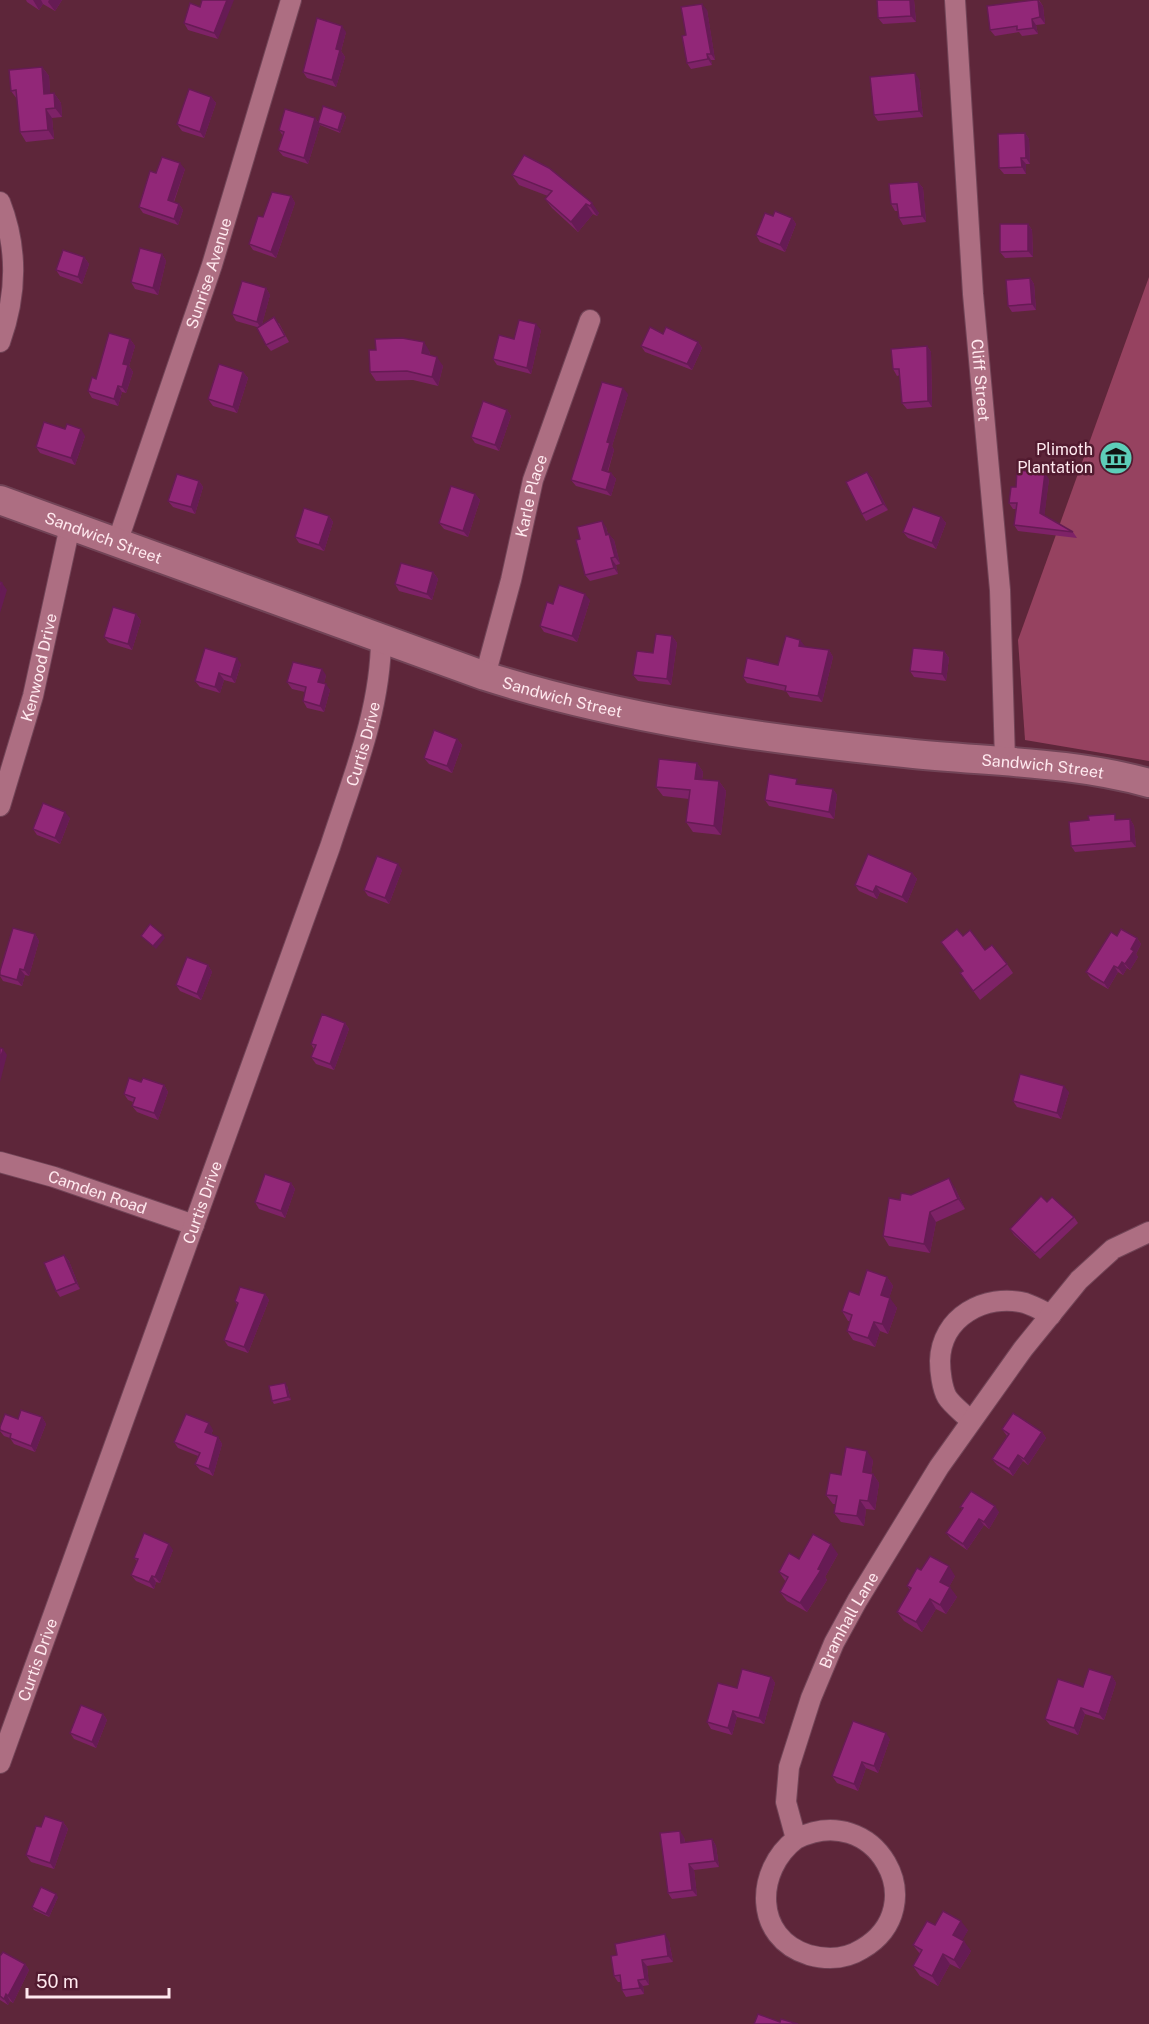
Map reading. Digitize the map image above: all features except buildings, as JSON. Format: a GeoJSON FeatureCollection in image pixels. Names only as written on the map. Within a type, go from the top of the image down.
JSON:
{"type":"FeatureCollection","features":[{"type":"Feature","properties":{"kind":"street","name":"Sunrise Avenue"},"geometry":{"type":"LineString","coordinates":[[117,543],[205,287],[291,0]]}},
{"type":"Feature","properties":{"kind":"street","name":"Cliff Street"},"geometry":{"type":"LineString","coordinates":[[955,0],[973,294],[1000,590],[1005,760]]}},
{"type":"Feature","properties":{"kind":"street"},"geometry":{"type":"LineString","coordinates":[[0,202],[12,242],[14,272],[10,308],[0,342]]}},
{"type":"Feature","properties":{"kind":"street","name":"Karle Place"},"geometry":{"type":"LineString","coordinates":[[485,676],[511,580],[533,480],[590,320]]}},
{"type":"Feature","properties":{"kind":"street","name":"Sandwich Street"},"geometry":{"type":"LineString","coordinates":[[0,500],[485,676],[616,710],[733,732],[851,748],[1088,769],[1149,783]]}},
{"type":"Feature","properties":{"kind":"street","name":"Kenwood Drive"},"geometry":{"type":"LineString","coordinates":[[0,806],[33,696],[70,526]]}},
{"type":"Feature","properties":{"kind":"street","name":"Curtis Drive"},"geometry":{"type":"LineString","coordinates":[[0,1762],[294,939],[330,847],[369,724],[381,670],[381,638]]}},
{"type":"Feature","properties":{"kind":"street","name":"Camden Road"},"geometry":{"type":"LineString","coordinates":[[0,1162],[54,1177],[194,1224]]}},
{"type":"Feature","properties":{"kind":"street","name":"Bramhall Lane"},"geometry":{"type":"LineString","coordinates":[[796,1839],[786,1802],[789,1767],[811,1698],[834,1643],[915,1505],[970,1420],[1079,1280],[1113,1249],[1139,1234],[1149,1232]]}},
{"type":"Feature","properties":{"kind":"street"},"geometry":{"type":"LineString","coordinates":[[970,1420],[947,1397],[940,1369],[940,1346],[956,1318],[977,1305],[1006,1301],[1026,1303],[1051,1315]]}},
{"type":"Feature","properties":{"kind":"street"},"geometry":{"type":"LineString","coordinates":[[819,1830],[843,1830],[866,1840],[884,1858],[890,1870],[895,1896],[888,1923],[870,1944],[846,1956],[819,1957],[793,1947],[774,1926],[765,1899],[769,1871],[784,1848],[796,1839],[819,1830]]}},
{"type":"Feature","properties":{"kind":"shaded area","name":"Plimoth Plantation"},"geometry":{"type":"Polygon","coordinates":[[[1149,277],[1149,761],[1025,740],[1018,640],[1149,277]]]}},
{"type":"Feature","properties":{"kind":"place","name":"Plimoth Plantation"},"geometry":{"type":"Point","coordinates":[1116,458]}}]}
